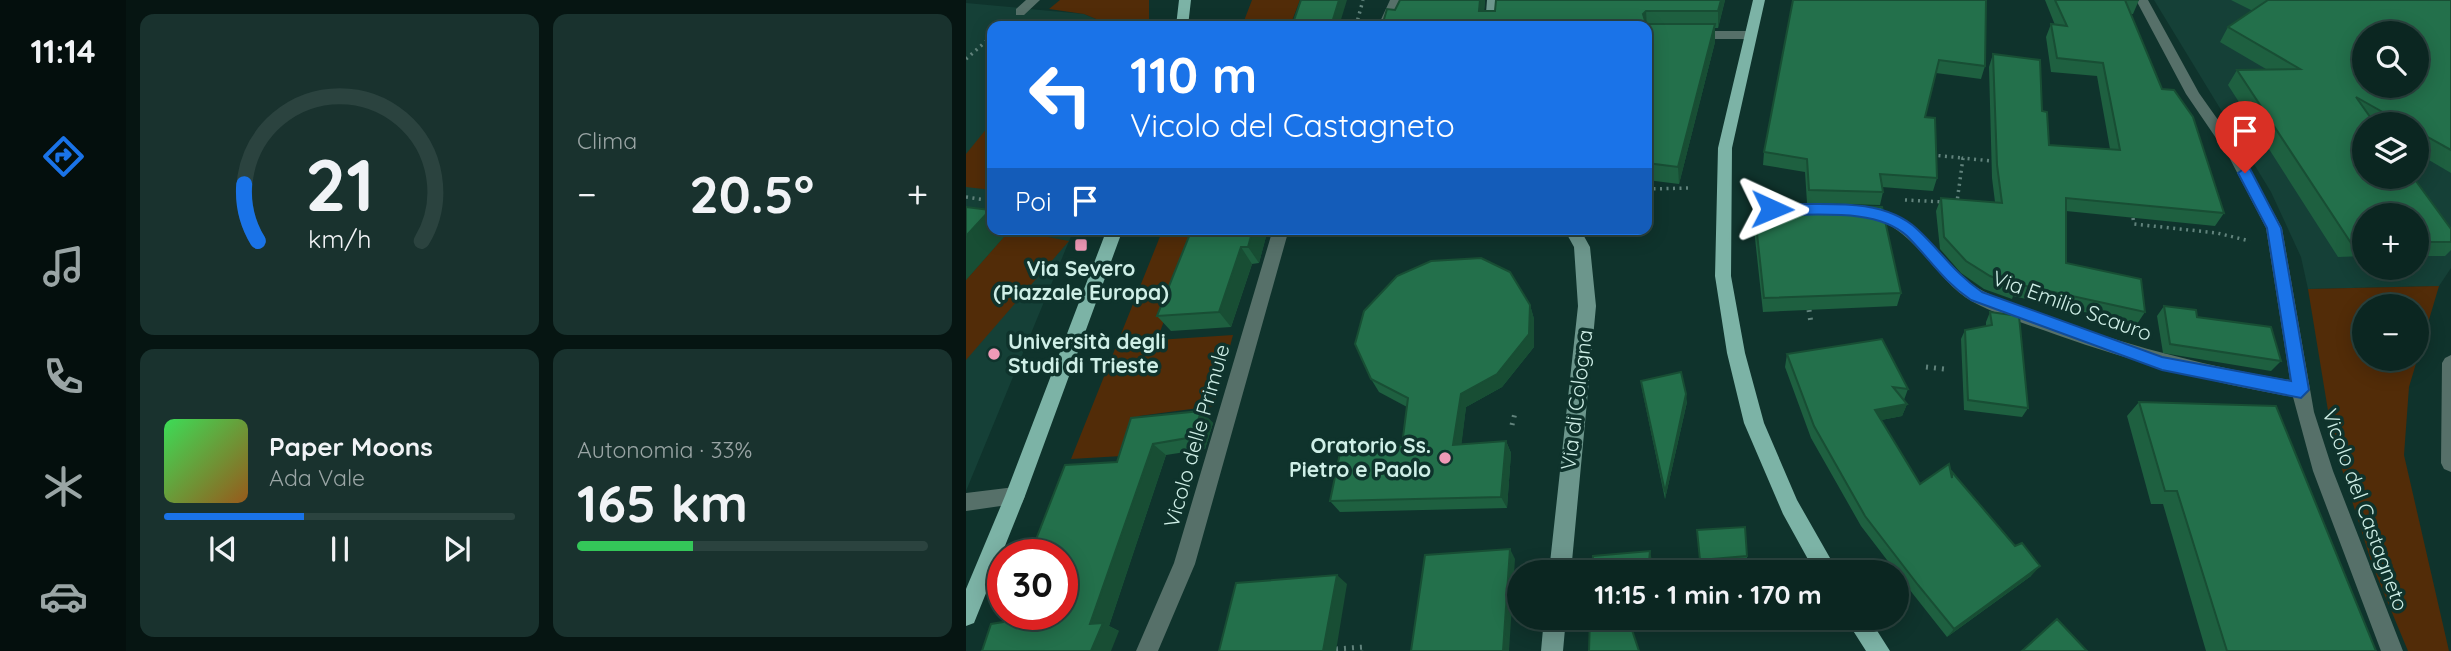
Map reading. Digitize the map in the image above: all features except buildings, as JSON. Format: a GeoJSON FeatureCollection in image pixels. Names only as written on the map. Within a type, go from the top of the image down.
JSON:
{"type":"FeatureCollection","features":[{"type":"Feature","properties":{"kind":"main road"},"geometry":{"type":"LineString","coordinates":[[1183,21],[1185,0]]}},
{"type":"Feature","properties":{"kind":"main road"},"geometry":{"type":"LineString","coordinates":[[1491,21],[1493,0]]}},
{"type":"Feature","properties":{"kind":"main road"},"geometry":{"type":"LineString","coordinates":[[1759,0],[1725,148],[1723,276],[1736,353],[1754,423],[1790,507],[1820,560]]}},
{"type":"Feature","properties":{"kind":"main road"},"geometry":{"type":"LineString","coordinates":[[966,615],[1015,496],[1113,235]]}},
{"type":"Feature","properties":{"kind":"main road","name":"Via di Cologna"},"geometry":{"type":"LineString","coordinates":[[1561,560],[1587,306],[1582,247],[1575,235]]}},
{"type":"Feature","properties":{"kind":"main road"},"geometry":{"type":"LineString","coordinates":[[1552,651],[1554,630]]}},
{"type":"Feature","properties":{"kind":"main road"},"geometry":{"type":"LineString","coordinates":[[1865,630],[1880,651]]}},
{"type":"Feature","properties":{"kind":"street"},"geometry":{"type":"LineString","coordinates":[[1020,12],[1034,0]]}},
{"type":"Feature","properties":{"kind":"street"},"geometry":{"type":"LineString","coordinates":[[1386,21],[1396,0]]}},
{"type":"Feature","properties":{"kind":"street","name":"Vicolo del Castagneto"},"geometry":{"type":"LineString","coordinates":[[2142,0],[2193,93],[2235,155],[2274,228],[2301,390],[2323,471],[2392,651]]}},
{"type":"Feature","properties":{"kind":"street"},"geometry":{"type":"LineString","coordinates":[[1652,35],[1749,35]]}},
{"type":"Feature","properties":{"kind":"street"},"geometry":{"type":"LineString","coordinates":[[1772,209],[1881,212]]}},
{"type":"Feature","properties":{"kind":"street","name":"Via Emilio Scauro"},"geometry":{"type":"LineString","coordinates":[[1881,212],[1910,231],[1953,280],[1977,296],[2162,363],[2301,390]]}},
{"type":"Feature","properties":{"kind":"street","name":"Vicolo delle Primule"},"geometry":{"type":"LineString","coordinates":[[1147,651],[1184,564],[1279,235]]}},
{"type":"Feature","properties":{"kind":"street"},"geometry":{"type":"LineString","coordinates":[[2451,363],[2451,463]]}},
{"type":"Feature","properties":{"kind":"street"},"geometry":{"type":"LineString","coordinates":[[966,502],[1015,496]]}},
{"type":"Feature","properties":{"kind":"path"},"geometry":{"type":"LineString","coordinates":[[1357,21],[1363,0]]}},
{"type":"Feature","properties":{"kind":"path"},"geometry":{"type":"LineString","coordinates":[[966,59],[987,40]]}},
{"type":"Feature","properties":{"kind":"path"},"geometry":{"type":"LineString","coordinates":[[1932,155],[1992,161]]}},
{"type":"Feature","properties":{"kind":"path"},"geometry":{"type":"LineString","coordinates":[[1881,212],[1894,201],[1956,202],[1963,158]]}},
{"type":"Feature","properties":{"kind":"path"},"geometry":{"type":"LineString","coordinates":[[1652,188],[1689,188]]}},
{"type":"Feature","properties":{"kind":"path"},"geometry":{"type":"LineString","coordinates":[[966,197],[987,200]]}},
{"type":"Feature","properties":{"kind":"path"},"geometry":{"type":"LineString","coordinates":[[2133,218],[2134,224],[2217,233]]}},
{"type":"Feature","properties":{"kind":"path"},"geometry":{"type":"LineString","coordinates":[[1810,310],[1811,323]]}},
{"type":"Feature","properties":{"kind":"path"},"geometry":{"type":"LineString","coordinates":[[1926,367],[1944,369]]}},
{"type":"Feature","properties":{"kind":"path"},"geometry":{"type":"LineString","coordinates":[[1512,425],[1515,413]]}},
{"type":"Feature","properties":{"kind":"path"},"geometry":{"type":"LineString","coordinates":[[1336,649],[1364,647],[1363,651]]}},
{"type":"Feature","properties":{"kind":"shaded area"},"geometry":{"type":"Polygon","coordinates":[[[1060,0],[1149,0],[1149,21],[1101,21],[1084,14],[1049,9],[1060,0]]]}},
{"type":"Feature","properties":{"kind":"shaded area"},"geometry":{"type":"Polygon","coordinates":[[[1252,0],[1300,0],[1292,21],[1244,21],[1252,0]]]}},
{"type":"Feature","properties":{"kind":"shaded area"},"geometry":{"type":"Polygon","coordinates":[[[2154,0],[2451,0],[2451,268],[2439,286],[2308,289],[2301,257],[2271,192],[2154,0]]]}},
{"type":"Feature","properties":{"kind":"shaded area","name":"Università degli Studi di Trieste"},"geometry":{"type":"Polygon","coordinates":[[[966,3],[1084,14],[1101,21],[987,21],[987,235],[1072,235],[966,491],[966,3]]]}},
{"type":"Feature","properties":{"kind":"shaded area"},"geometry":{"type":"Polygon","coordinates":[[[987,128],[987,189],[966,187],[966,154],[987,128]]]}},
{"type":"Feature","properties":{"kind":"shaded area"},"geometry":{"type":"Polygon","coordinates":[[[1006,235],[1037,235],[1069,241],[966,360],[966,280],[1006,235]]]}},
{"type":"Feature","properties":{"kind":"shaded area"},"geometry":{"type":"Polygon","coordinates":[[[1161,235],[1196,235],[1157,340],[1233,335],[1214,406],[1139,416],[1122,456],[1071,459],[1161,235]]]}},
{"type":"Feature","properties":{"kind":"shaded area"},"geometry":{"type":"Polygon","coordinates":[[[2439,286],[2429,320],[2429,294],[2352,294],[2352,371],[2414,371],[2409,387],[2404,455],[2449,651],[2408,651],[2373,567],[2333,441],[2308,289],[2439,286]]]}},
{"type":"Feature","properties":{"kind":"place","name":"Via Severo (Piazzale Europa)"},"geometry":{"type":"Point","coordinates":[1081,245]}},
{"type":"Feature","properties":{"kind":"place","name":"Università degli Studi di Trieste"},"geometry":{"type":"Point","coordinates":[994,354]}},
{"type":"Feature","properties":{"kind":"place","name":"Oratorio Ss. Pietro e Paolo"},"geometry":{"type":"Point","coordinates":[1445,458]}},
{"type":"Feature","properties":{"kind":"route"},"geometry":{"type":"LineString","coordinates":[[1772,209],[1881,212],[1894,218],[1910,231],[1953,280],[1977,296],[2066,331],[2162,363],[2235,380],[2301,390],[2274,228],[2245,173]]}}]}
